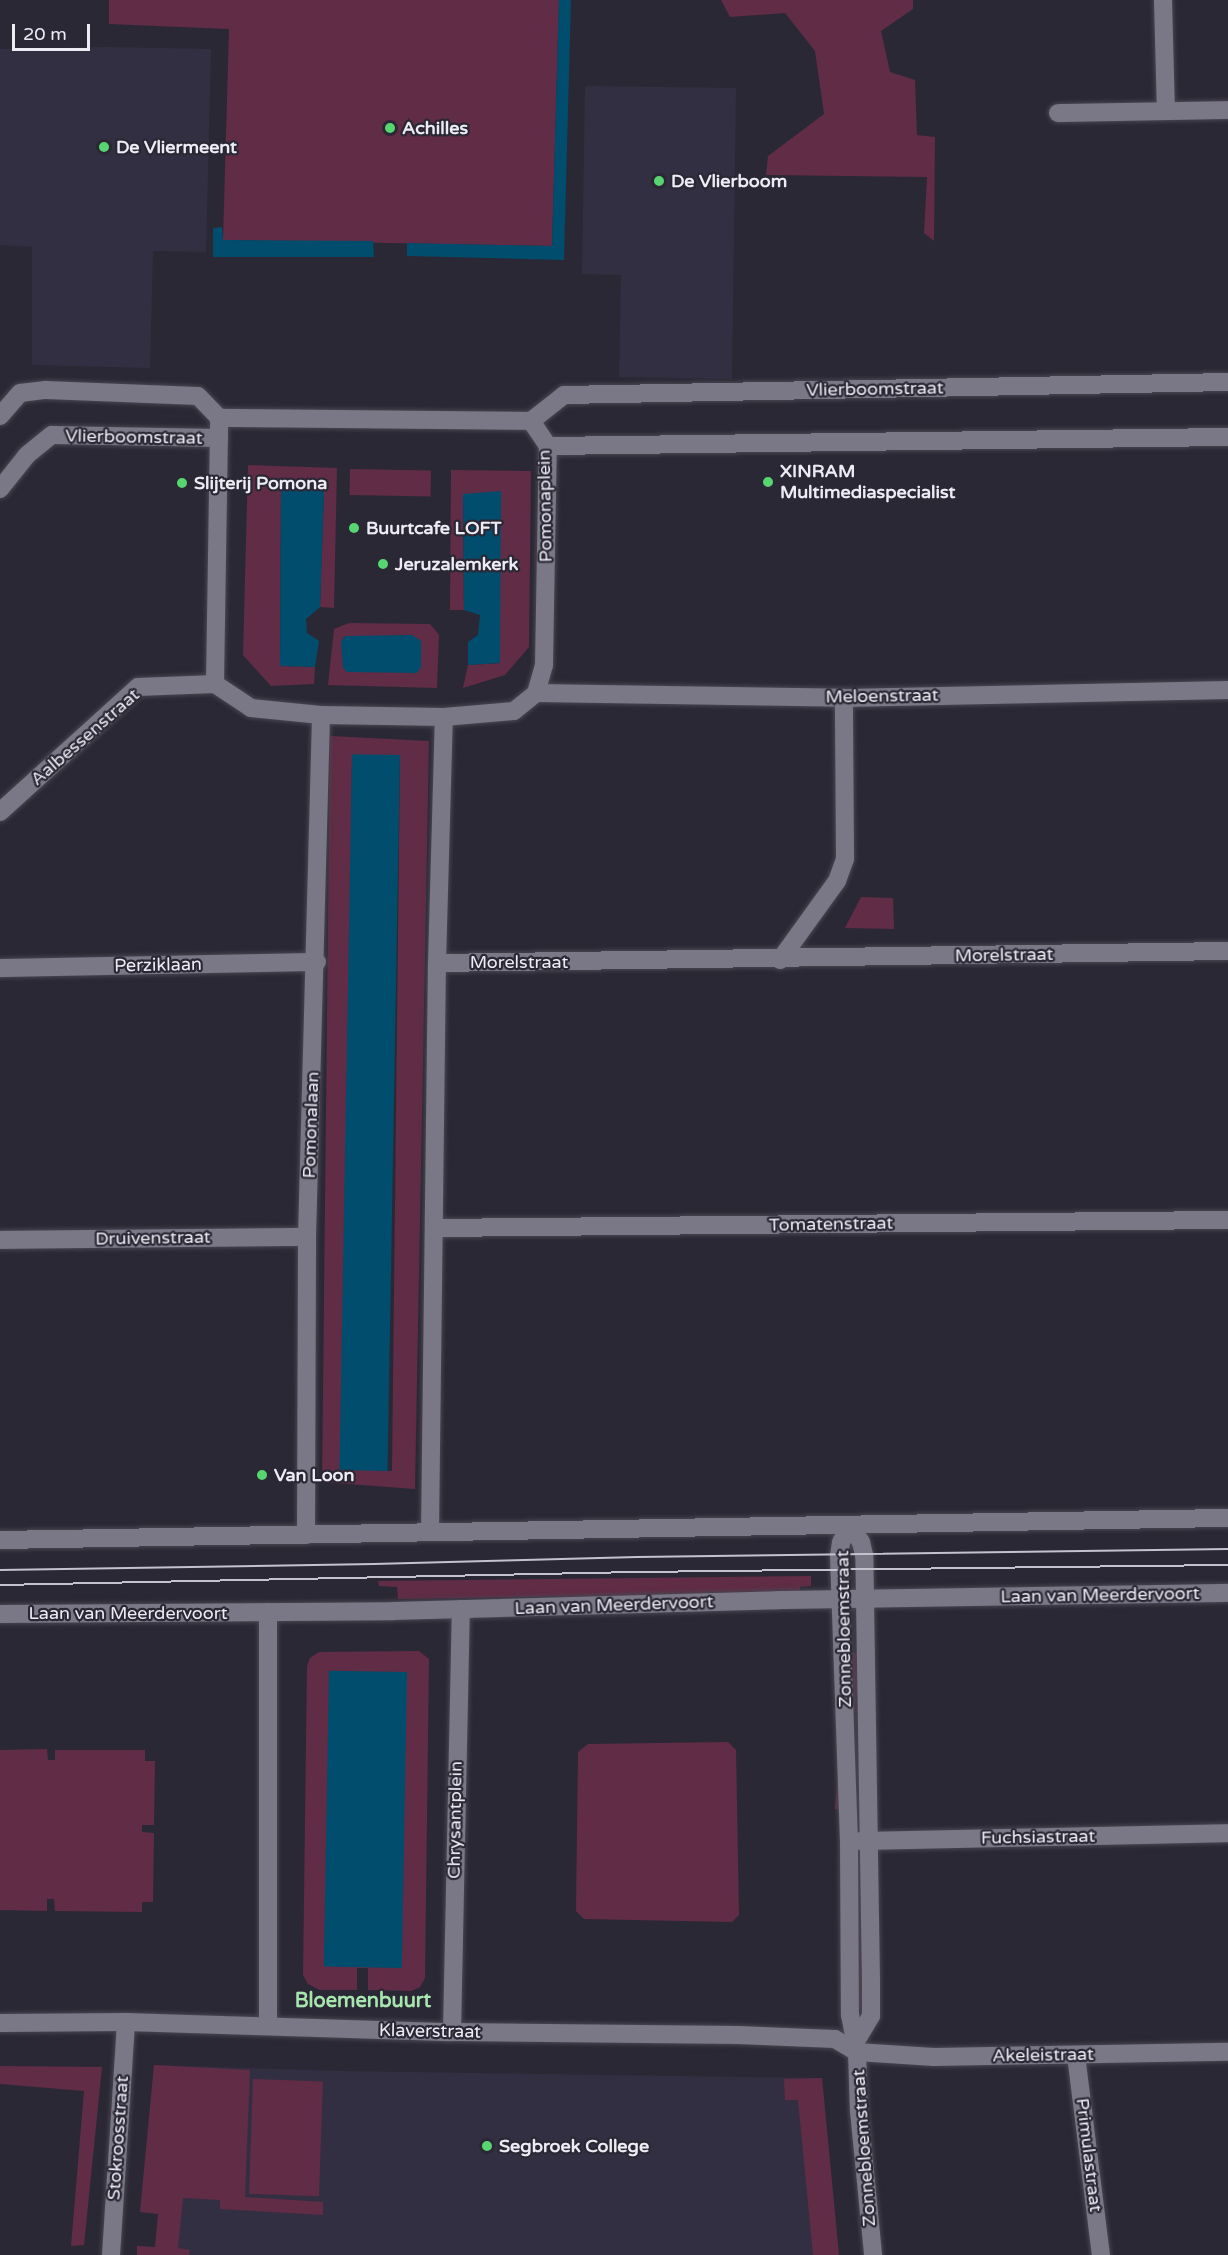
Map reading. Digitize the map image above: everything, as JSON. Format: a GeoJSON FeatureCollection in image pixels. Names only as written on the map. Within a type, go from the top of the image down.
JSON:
{"type":"FeatureCollection","features":[{"type":"Feature","properties":{"kind":"street"},"geometry":{"type":"LineString","coordinates":[[1162,0],[1166,111]]}},
{"type":"Feature","properties":{"kind":"street"},"geometry":{"type":"LineString","coordinates":[[1058,113],[1228,110]]}},
{"type":"Feature","properties":{"kind":"street","name":"Vlierboomstraat"},"geometry":{"type":"LineString","coordinates":[[531,421],[564,395],[1228,382]]}},
{"type":"Feature","properties":{"kind":"street","name":"Vlierboomstraat"},"geometry":{"type":"LineString","coordinates":[[0,416],[20,393],[46,390],[198,396],[219,418]]}},
{"type":"Feature","properties":{"kind":"street"},"geometry":{"type":"LineString","coordinates":[[531,421],[219,418],[215,684],[251,708],[321,715],[444,717],[514,711],[536,693]]}},
{"type":"Feature","properties":{"kind":"street","name":"Pomonaplein"},"geometry":{"type":"LineString","coordinates":[[531,421],[548,446],[544,665],[536,693]]}},
{"type":"Feature","properties":{"kind":"street","name":"Vlierboomstraat"},"geometry":{"type":"LineString","coordinates":[[0,489],[27,455],[52,435],[219,438]]}},
{"type":"Feature","properties":{"kind":"street"},"geometry":{"type":"LineString","coordinates":[[548,446],[1228,437]]}},
{"type":"Feature","properties":{"kind":"street","name":"Aalbessenstraat"},"geometry":{"type":"LineString","coordinates":[[0,812],[138,687],[215,684]]}},
{"type":"Feature","properties":{"kind":"street","name":"Meloenstraat"},"geometry":{"type":"LineString","coordinates":[[536,693],[844,698],[1228,690]]}},
{"type":"Feature","properties":{"kind":"street"},"geometry":{"type":"LineString","coordinates":[[780,960],[837,881],[845,859],[844,698]]}},
{"type":"Feature","properties":{"kind":"street","name":"Pomonalaan"},"geometry":{"type":"LineString","coordinates":[[306,1535],[307,1237],[321,715]]}},
{"type":"Feature","properties":{"kind":"street"},"geometry":{"type":"LineString","coordinates":[[430,1532],[437,963],[444,717]]}},
{"type":"Feature","properties":{"kind":"street","name":"Morelstraat"},"geometry":{"type":"LineString","coordinates":[[437,963],[780,960],[1228,951]]}},
{"type":"Feature","properties":{"kind":"street","name":"Perziklaan"},"geometry":{"type":"LineString","coordinates":[[0,968],[316,962]]}},
{"type":"Feature","properties":{"kind":"street","name":"Tomatenstraat"},"geometry":{"type":"LineString","coordinates":[[434,1228],[1228,1220]]}},
{"type":"Feature","properties":{"kind":"street","name":"Druivenstraat"},"geometry":{"type":"LineString","coordinates":[[0,1240],[307,1237]]}},
{"type":"Feature","properties":{"kind":"street"},"geometry":{"type":"LineString","coordinates":[[0,1540],[1228,1518]]}},
{"type":"Feature","properties":{"kind":"street","name":"Zonnebloemstraat"},"geometry":{"type":"LineString","coordinates":[[857,2046],[871,2016],[869,1841],[864,1555],[861,1542],[850,1526],[841,1542],[839,1556],[849,1841],[850,2015],[857,2046],[859,2111],[873,2255]]}},
{"type":"Feature","properties":{"kind":"street","name":"Laan van Meerdervoort"},"geometry":{"type":"LineString","coordinates":[[0,1614],[461,1609],[1228,1593]]}},
{"type":"Feature","properties":{"kind":"street","name":"Chrysantplein"},"geometry":{"type":"LineString","coordinates":[[452,2031],[461,1609]]}},
{"type":"Feature","properties":{"kind":"street"},"geometry":{"type":"LineString","coordinates":[[268,1612],[268,2026]]}},
{"type":"Feature","properties":{"kind":"street","name":"Fuchsiastraat"},"geometry":{"type":"LineString","coordinates":[[849,1841],[1228,1833]]}},
{"type":"Feature","properties":{"kind":"street","name":"Klaverstraat"},"geometry":{"type":"LineString","coordinates":[[0,2023],[126,2022],[835,2039],[857,2046]]}},
{"type":"Feature","properties":{"kind":"street","name":"Stokroosstraat"},"geometry":{"type":"LineString","coordinates":[[111,2255],[126,2022]]}},
{"type":"Feature","properties":{"kind":"street","name":"Akeleistraat"},"geometry":{"type":"LineString","coordinates":[[857,2046],[933,2057],[1228,2052]]}},
{"type":"Feature","properties":{"kind":"street","name":"Primulastraat"},"geometry":{"type":"LineString","coordinates":[[1076,2055],[1101,2255]]}},
{"type":"Feature","properties":{"kind":"shaded area","name":"Achilles"},"geometry":{"type":"Polygon","coordinates":[[[109,0],[559,0],[552,246],[223,240],[229,29],[109,24],[109,0]]]}},
{"type":"Feature","properties":{"kind":"shaded area"},"geometry":{"type":"Polygon","coordinates":[[[721,0],[913,0],[913,9],[881,31],[890,72],[915,80],[917,135],[935,137],[934,241],[924,233],[927,177],[766,175],[768,156],[824,114],[815,51],[785,13],[730,17],[721,0]]]}},
{"type":"Feature","properties":{"kind":"shaded area","name":"De Vliermeent"},"geometry":{"type":"Polygon","coordinates":[[[106,47],[211,49],[206,252],[153,251],[150,368],[32,365],[32,247],[0,245],[0,49],[106,47]]]}},
{"type":"Feature","properties":{"kind":"shaded area","name":"De Vlierboom"},"geometry":{"type":"Polygon","coordinates":[[[585,86],[736,88],[732,379],[619,377],[621,275],[582,274],[585,86]]]}},
{"type":"Feature","properties":{"kind":"shaded area"},"geometry":{"type":"Polygon","coordinates":[[[248,465],[337,468],[334,608],[320,607],[324,490],[281,490],[280,666],[315,667],[314,684],[271,686],[243,655],[248,465]]]}},
{"type":"Feature","properties":{"kind":"shaded area"},"geometry":{"type":"Polygon","coordinates":[[[350,469],[431,470],[431,496],[350,495],[350,469]]]}},
{"type":"Feature","properties":{"kind":"shaded area"},"geometry":{"type":"Polygon","coordinates":[[[451,470],[531,471],[529,647],[505,675],[463,688],[468,665],[500,663],[463,494],[464,610],[450,610],[451,470]]]}},
{"type":"Feature","properties":{"kind":"shaded area"},"geometry":{"type":"Polygon","coordinates":[[[349,623],[430,624],[439,635],[437,688],[328,685],[334,629],[349,623]]]}},
{"type":"Feature","properties":{"kind":"shaded area"},"geometry":{"type":"Polygon","coordinates":[[[330,736],[429,741],[415,1489],[322,1482],[330,736]],[[400,755],[352,757],[344,1468],[392,1471],[400,755]]]}},
{"type":"Feature","properties":{"kind":"shaded area"},"geometry":{"type":"Polygon","coordinates":[[[861,897],[893,898],[894,929],[845,928],[861,897]]]}},
{"type":"Feature","properties":{"kind":"shaded area"},"geometry":{"type":"Polygon","coordinates":[[[811,1576],[811,1586],[800,1587],[800,1593],[398,1599],[397,1587],[379,1586],[378,1581],[811,1576]]]}},
{"type":"Feature","properties":{"kind":"shaded area"},"geometry":{"type":"Polygon","coordinates":[[[419,1651],[429,1659],[425,1978],[420,1987],[411,1991],[368,1990],[368,1968],[357,1968],[357,1990],[320,1990],[308,1984],[303,1975],[307,1666],[310,1658],[319,1652],[419,1651]]]}},
{"type":"Feature","properties":{"kind":"shaded area"},"geometry":{"type":"Polygon","coordinates":[[[851,1653],[861,1654],[845,1810],[835,1809],[851,1653]]]}},
{"type":"Feature","properties":{"kind":"shaded area"},"geometry":{"type":"Polygon","coordinates":[[[728,1742],[736,1750],[739,1915],[732,1922],[584,1919],[576,1911],[578,1752],[588,1744],[728,1742]]]}},
{"type":"Feature","properties":{"kind":"shaded area"},"geometry":{"type":"Polygon","coordinates":[[[47,1749],[48,1760],[55,1760],[55,1750],[145,1750],[145,1761],[155,1761],[154,1825],[142,1825],[142,1832],[154,1833],[153,1902],[142,1902],[142,1912],[55,1911],[54,1899],[47,1899],[47,1911],[0,1910],[0,1750],[47,1749]]]}},
{"type":"Feature","properties":{"kind":"shaded area"},"geometry":{"type":"Polygon","coordinates":[[[855,1859],[863,1859],[863,2006],[855,2006],[855,1859]]]}},
{"type":"Feature","properties":{"kind":"shaded area","name":"Segbroek College"},"geometry":{"type":"Polygon","coordinates":[[[154,2065],[339,2071],[822,2078],[839,2255],[137,2255],[137,2246],[155,2247],[158,2214],[140,2212],[154,2065]]]}},
{"type":"Feature","properties":{"kind":"shaded area"},"geometry":{"type":"Polygon","coordinates":[[[154,2065],[250,2070],[245,2197],[323,2202],[323,2215],[220,2209],[220,2200],[183,2198],[178,2248],[190,2250],[189,2255],[137,2255],[137,2246],[155,2247],[158,2214],[140,2212],[154,2065]]]}},
{"type":"Feature","properties":{"kind":"shaded area"},"geometry":{"type":"Polygon","coordinates":[[[0,2066],[102,2067],[84,2245],[71,2246],[84,2091],[0,2084],[0,2066]]]}},
{"type":"Feature","properties":{"kind":"shaded area"},"geometry":{"type":"Polygon","coordinates":[[[822,2078],[839,2255],[813,2255],[798,2100],[785,2100],[784,2079],[822,2078]]]}},
{"type":"Feature","properties":{"kind":"shaded area"},"geometry":{"type":"Polygon","coordinates":[[[253,2079],[323,2081],[319,2196],[249,2194],[253,2079]]]}},
{"type":"Feature","properties":{"kind":"water"},"geometry":{"type":"Polygon","coordinates":[[[559,0],[571,0],[564,260],[407,256],[407,243],[552,246],[559,0]]]}},
{"type":"Feature","properties":{"kind":"water"},"geometry":{"type":"Polygon","coordinates":[[[222,227],[223,240],[373,241],[374,257],[213,257],[213,228],[222,227]]]}},
{"type":"Feature","properties":{"kind":"water"},"geometry":{"type":"Polygon","coordinates":[[[281,489],[324,490],[320,607],[306,619],[307,633],[319,641],[315,667],[280,666],[281,489]]]}},
{"type":"Feature","properties":{"kind":"water"},"geometry":{"type":"Polygon","coordinates":[[[501,491],[500,663],[468,665],[468,642],[478,635],[480,615],[464,610],[463,494],[501,491]]]}},
{"type":"Feature","properties":{"kind":"water"},"geometry":{"type":"Polygon","coordinates":[[[412,635],[421,641],[421,667],[417,673],[347,672],[343,668],[341,641],[345,636],[412,635]]]}},
{"type":"Feature","properties":{"kind":"water"},"geometry":{"type":"Polygon","coordinates":[[[352,754],[400,755],[388,1471],[340,1470],[352,754]]]}},
{"type":"Feature","properties":{"kind":"water"},"geometry":{"type":"Polygon","coordinates":[[[329,1671],[407,1672],[402,1968],[324,1967],[329,1671]]]}},
{"type":"Feature","properties":{"kind":"tram line"},"geometry":{"type":"LineString","coordinates":[[0,1570],[637,1557],[1228,1549]]}},
{"type":"Feature","properties":{"kind":"tram line"},"geometry":{"type":"LineString","coordinates":[[0,1585],[637,1572],[1228,1565]]}},
{"type":"Feature","properties":{"kind":"place","name":"Achilles"},"geometry":{"type":"Point","coordinates":[390,128]}},
{"type":"Feature","properties":{"kind":"place","name":"De Vliermeent"},"geometry":{"type":"Point","coordinates":[104,147]}},
{"type":"Feature","properties":{"kind":"place","name":"De Vlierboom"},"geometry":{"type":"Point","coordinates":[659,181]}},
{"type":"Feature","properties":{"kind":"place","name":"XINRAM Multimediaspecialist"},"geometry":{"type":"Point","coordinates":[768,482]}},
{"type":"Feature","properties":{"kind":"place","name":"Slijterij Pomona"},"geometry":{"type":"Point","coordinates":[182,483]}},
{"type":"Feature","properties":{"kind":"place","name":"Buurtcafe LOFT"},"geometry":{"type":"Point","coordinates":[354,528]}},
{"type":"Feature","properties":{"kind":"place","name":"Jeruzalemkerk"},"geometry":{"type":"Point","coordinates":[383,564]}},
{"type":"Feature","properties":{"kind":"place","name":"Van Loon"},"geometry":{"type":"Point","coordinates":[262,1475]}},
{"type":"Feature","properties":{"kind":"place","name":"Segbroek College"},"geometry":{"type":"Point","coordinates":[487,2146]}},
{"type":"Feature","properties":{"kind":"district","name":"Bloemenbuurt"},"geometry":{"type":"Point","coordinates":[363,2001]}}]}
